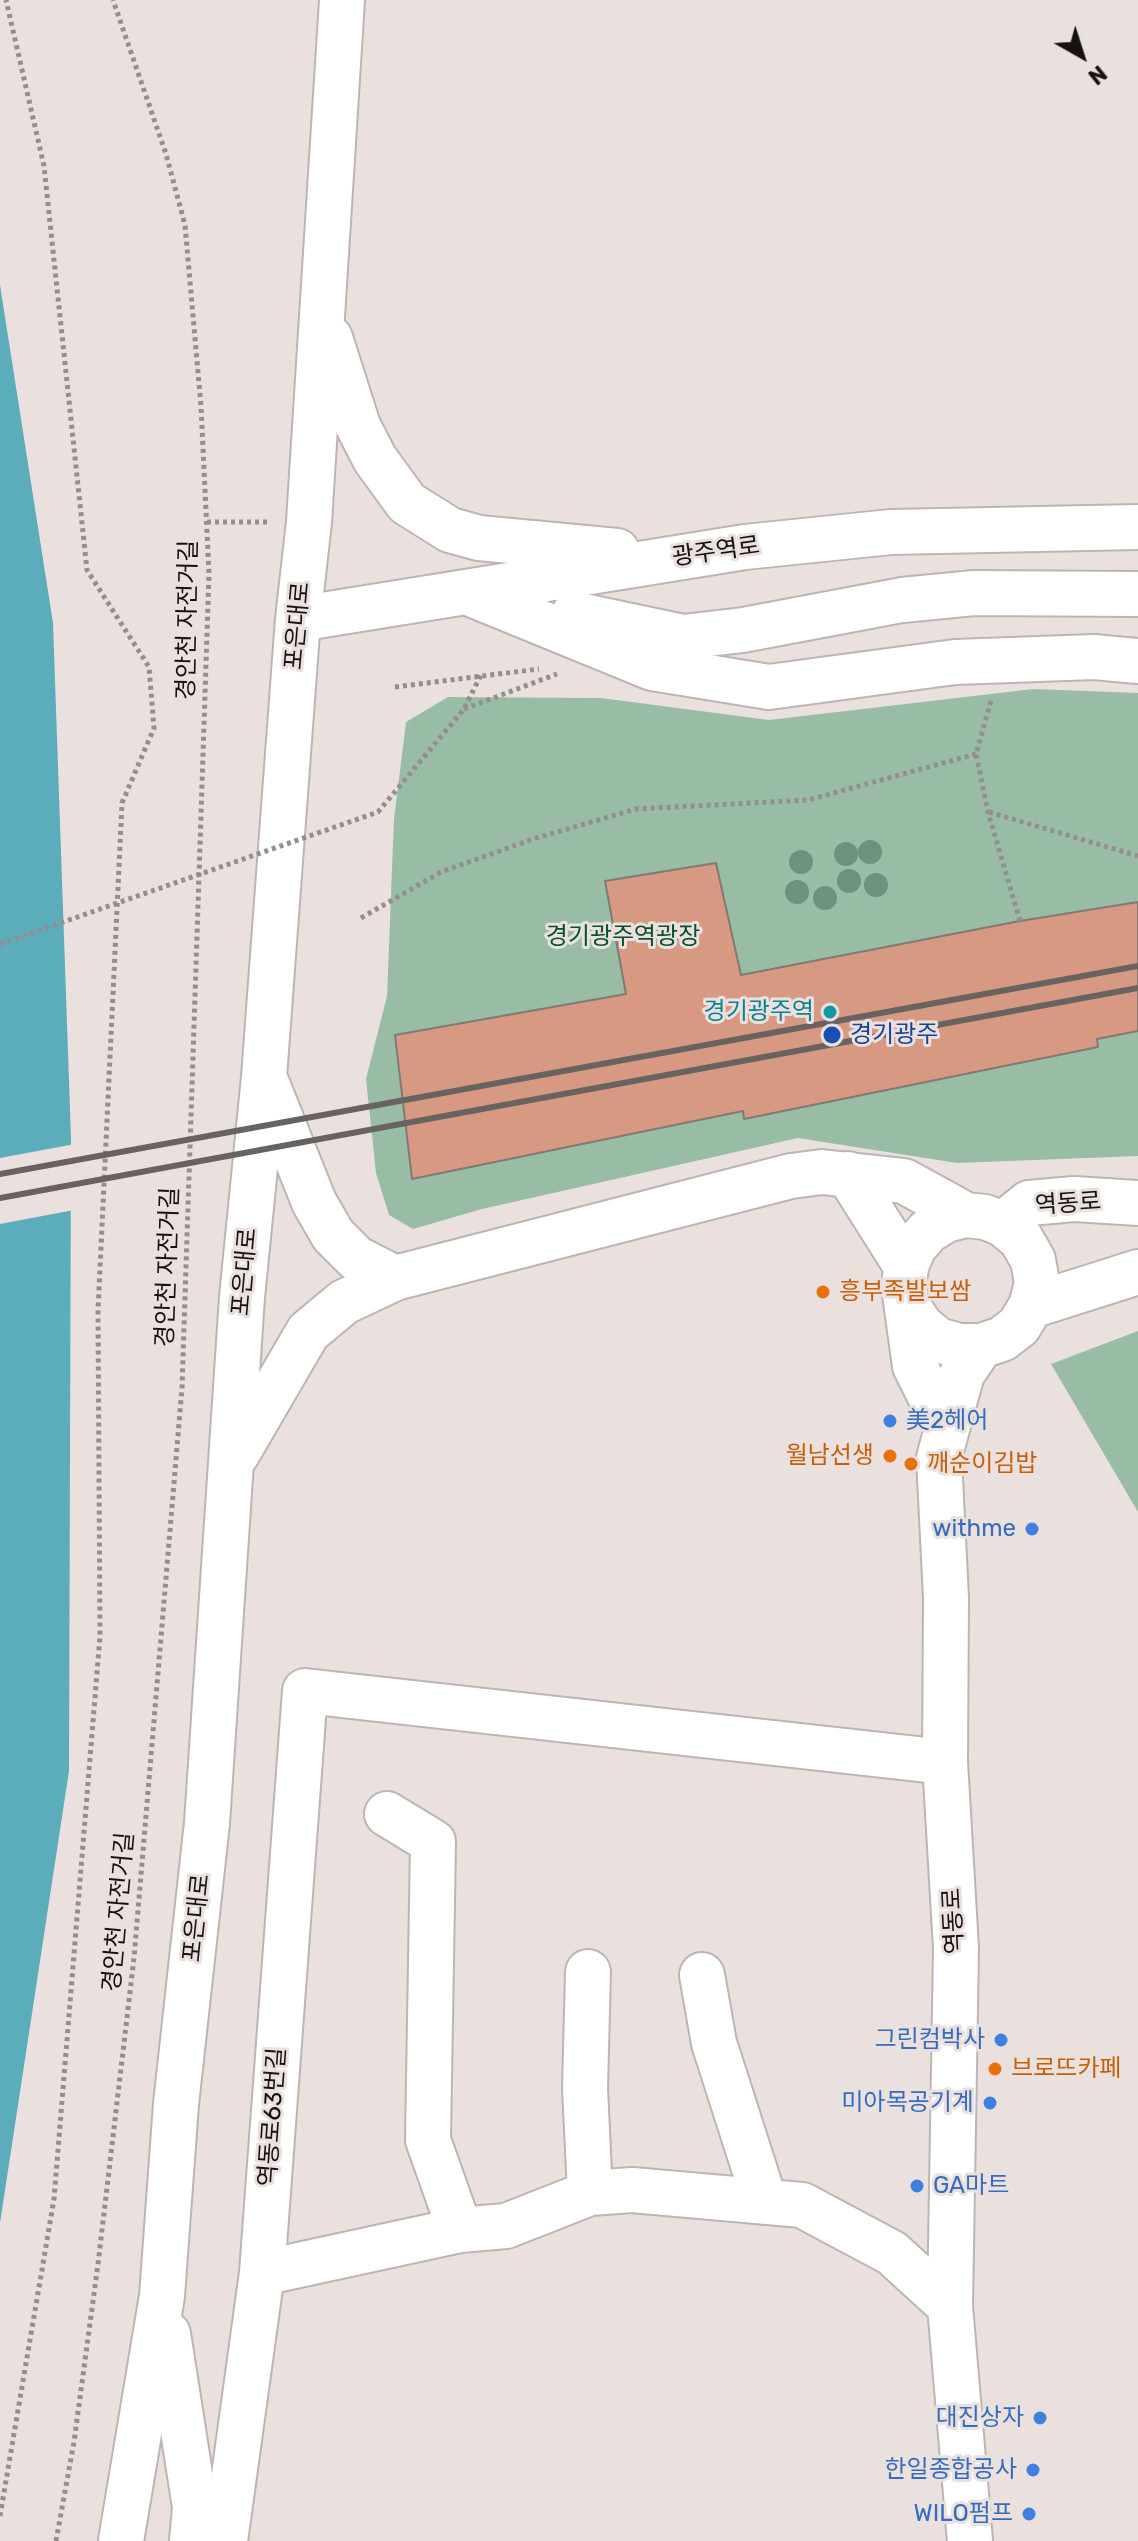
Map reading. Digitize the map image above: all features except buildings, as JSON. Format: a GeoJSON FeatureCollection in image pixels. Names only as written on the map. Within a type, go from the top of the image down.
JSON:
{"type":"FeatureCollection","features":[{"type":"Feature","properties":{"kind":"street","name":"포은대로"},"geometry":{"type":"LineString","coordinates":[[121,2541],[162,2296],[176,2104],[207,1823],[234,1460],[242,1297],[264,1077],[298,619],[309,522],[342,0]]}},
{"type":"Feature","properties":{"kind":"street"},"geometry":{"type":"LineString","coordinates":[[323,317],[358,426],[375,459],[407,503],[450,530],[479,538],[683,556]]}},
{"type":"Feature","properties":{"kind":"street","name":"광주역로"},"geometry":{"type":"LineString","coordinates":[[298,619],[683,556],[891,532],[1138,527]]}},
{"type":"Feature","properties":{"kind":"street"},"geometry":{"type":"LineString","coordinates":[[466,592],[683,637],[743,630],[902,600],[974,593],[1138,594]]}},
{"type":"Feature","properties":{"kind":"street"},"geometry":{"type":"LineString","coordinates":[[466,592],[652,668],[769,687],[955,662],[1094,657],[1138,661]]}},
{"type":"Feature","properties":{"kind":"street"},"geometry":{"type":"LineString","coordinates":[[264,1077],[314,1202],[333,1235],[356,1258],[395,1278]]}},
{"type":"Feature","properties":{"kind":"street","name":"역동로"},"geometry":{"type":"LineString","coordinates":[[234,1460],[308,1332],[344,1302],[395,1278],[791,1176],[822,1172],[904,1181],[1021,1239],[1033,1260],[1037,1283],[1031,1306]]}},
{"type":"Feature","properties":{"kind":"street"},"geometry":{"type":"LineString","coordinates":[[848,1174],[908,1287],[921,1326],[938,1340],[959,1346],[981,1346],[1002,1339],[1019,1326],[1031,1306],[1138,1272]]}},
{"type":"Feature","properties":{"kind":"street","name":"역동로"},"geometry":{"type":"LineString","coordinates":[[908,1287],[914,1247],[928,1231],[946,1220],[985,1220],[1029,1203],[1074,1199],[1138,1203]]}},
{"type":"Feature","properties":{"kind":"street"},"geometry":{"type":"LineString","coordinates":[[908,1287],[915,1366],[945,1426]]}},
{"type":"Feature","properties":{"kind":"street","name":"역동로"},"geometry":{"type":"LineString","coordinates":[[970,2541],[950,2306],[956,1948],[945,1762],[946,1598],[939,1458],[945,1426],[962,1374],[981,1346]]}},
{"type":"Feature","properties":{"kind":"street","name":"역동로63번길"},"geometry":{"type":"LineString","coordinates":[[225,2541],[262,2273],[305,1691],[945,1762]]}},
{"type":"Feature","properties":{"kind":"street"},"geometry":{"type":"LineString","coordinates":[[387,1814],[433,1842],[428,2140],[460,2230]]}},
{"type":"Feature","properties":{"kind":"street"},"geometry":{"type":"LineString","coordinates":[[588,1972],[585,2088],[590,2193]]}},
{"type":"Feature","properties":{"kind":"street"},"geometry":{"type":"LineString","coordinates":[[702,1975],[714,2043],[765,2202]]}},
{"type":"Feature","properties":{"kind":"street"},"geometry":{"type":"LineString","coordinates":[[262,2273],[460,2230],[506,2226],[590,2193],[632,2190],[802,2205],[892,2253],[950,2306]]}},
{"type":"Feature","properties":{"kind":"street"},"geometry":{"type":"LineString","coordinates":[[162,2296],[195,2507],[192,2541]]}},
{"type":"Feature","properties":{"kind":"path"},"geometry":{"type":"LineString","coordinates":[[0,2516],[54,2199],[100,1636],[98,1311],[122,803],[154,728],[149,667],[87,570],[44,166],[6,0]]}},
{"type":"Feature","properties":{"kind":"path","name":"경안천 자전거길"},"geometry":{"type":"LineString","coordinates":[[56,2541],[74,2442],[98,2264],[132,1974],[182,1388],[209,574],[185,225],[166,154],[113,0]]}},
{"type":"Feature","properties":{"kind":"path"},"geometry":{"type":"LineString","coordinates":[[207,522],[309,522]]}},
{"type":"Feature","properties":{"kind":"path"},"geometry":{"type":"LineString","coordinates":[[464,709],[567,671]]}},
{"type":"Feature","properties":{"kind":"path"},"geometry":{"type":"LineString","coordinates":[[0,944],[378,812],[464,709],[481,675]]}},
{"type":"Feature","properties":{"kind":"path"},"geometry":{"type":"LineString","coordinates":[[992,697],[976,754],[988,812],[1020,921]]}},
{"type":"Feature","properties":{"kind":"path"},"geometry":{"type":"LineString","coordinates":[[361,918],[441,872],[533,839],[636,809],[808,800],[976,754]]}},
{"type":"Feature","properties":{"kind":"path"},"geometry":{"type":"LineString","coordinates":[[988,812],[1138,856]]}},
{"type":"Feature","properties":{"kind":"green space","name":"경기광주역광장"},"geometry":{"type":"Polygon","coordinates":[[[1033,689],[1138,693],[1138,1156],[957,1163],[798,1138],[482,1209],[413,1229],[389,1215],[376,1173],[366,1079],[387,996],[394,819],[406,722],[448,697],[601,698],[769,720],[1033,689]]]}},
{"type":"Feature","properties":{"kind":"green space"},"geometry":{"type":"Polygon","coordinates":[[[1138,1331],[1138,1512],[1051,1364],[1138,1331]]]}},
{"type":"Feature","properties":{"kind":"water"},"geometry":{"type":"Polygon","coordinates":[[[0,285],[53,623],[71,1138],[69,1771],[0,2223],[0,285]]]}},
{"type":"Feature","properties":{"kind":"pier"},"geometry":{"type":"Polygon","coordinates":[[[75,1144],[74,1210],[0,1224],[0,1158],[75,1144]]]}},
{"type":"Feature","properties":{"kind":"railway"},"geometry":{"type":"LineString","coordinates":[[0,1174],[1138,966]]}},
{"type":"Feature","properties":{"kind":"railway"},"geometry":{"type":"LineString","coordinates":[[0,1198],[1138,988]]}},
{"type":"Feature","properties":{"kind":"place","name":"경기광주역"},"geometry":{"type":"Point","coordinates":[830,1012]}},
{"type":"Feature","properties":{"kind":"place","name":"경기광주"},"geometry":{"type":"Point","coordinates":[832,1035]}},
{"type":"Feature","properties":{"kind":"place","name":"흥부족발보쌈"},"geometry":{"type":"Point","coordinates":[823,1292]}},
{"type":"Feature","properties":{"kind":"place","name":"美2헤어"},"geometry":{"type":"Point","coordinates":[890,1421]}},
{"type":"Feature","properties":{"kind":"place","name":"월남선생"},"geometry":{"type":"Point","coordinates":[890,1456]}},
{"type":"Feature","properties":{"kind":"place","name":"깨순이김밥"},"geometry":{"type":"Point","coordinates":[911,1464]}},
{"type":"Feature","properties":{"kind":"place","name":"withme"},"geometry":{"type":"Point","coordinates":[1032,1529]}},
{"type":"Feature","properties":{"kind":"place","name":"그린컴박사"},"geometry":{"type":"Point","coordinates":[1001,2040]}},
{"type":"Feature","properties":{"kind":"place","name":"브로뜨카페"},"geometry":{"type":"Point","coordinates":[995,2069]}},
{"type":"Feature","properties":{"kind":"place","name":"미아목공기계"},"geometry":{"type":"Point","coordinates":[990,2103]}},
{"type":"Feature","properties":{"kind":"place","name":"GA마트"},"geometry":{"type":"Point","coordinates":[917,2186]}},
{"type":"Feature","properties":{"kind":"place","name":"대진상자"},"geometry":{"type":"Point","coordinates":[1040,2418]}},
{"type":"Feature","properties":{"kind":"place","name":"한일종합공사"},"geometry":{"type":"Point","coordinates":[1033,2470]}},
{"type":"Feature","properties":{"kind":"place","name":"WILO펌프"},"geometry":{"type":"Point","coordinates":[1029,2514]}}]}
